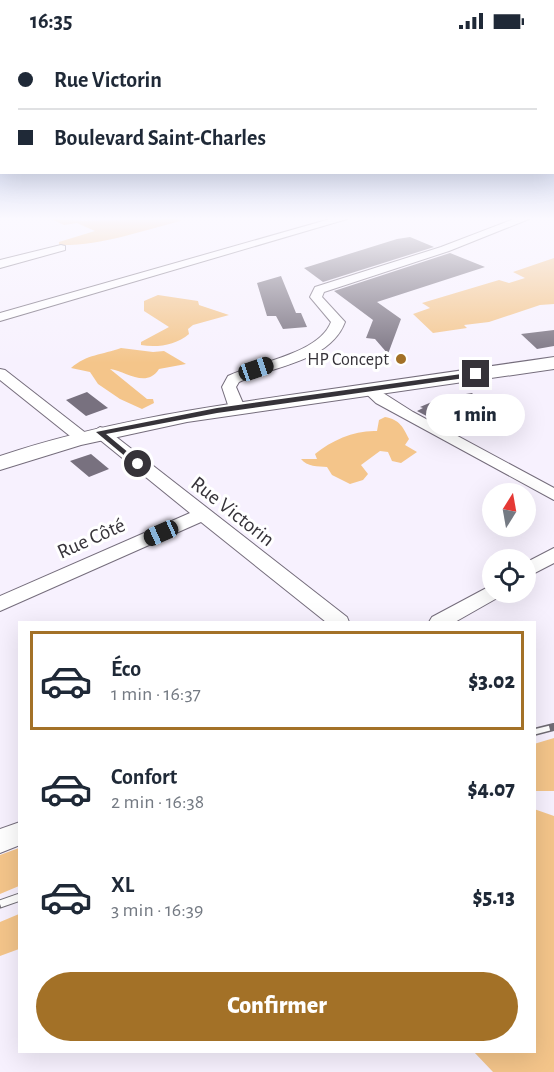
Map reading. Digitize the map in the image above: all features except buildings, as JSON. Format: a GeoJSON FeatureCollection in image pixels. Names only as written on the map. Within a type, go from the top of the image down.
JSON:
{"type":"FeatureCollection","features":[{"type":"Feature","properties":{"kind":"street"},"geometry":{"type":"LineString","coordinates":[[0,317],[174,267]]}},
{"type":"Feature","properties":{"kind":"street"},"geometry":{"type":"LineString","coordinates":[[237,408],[228,387],[233,379],[318,346],[334,334],[337,327],[336,318],[316,297],[319,290],[389,267]]}},
{"type":"Feature","properties":{"kind":"street"},"geometry":{"type":"LineString","coordinates":[[0,463],[90,435],[237,408],[554,363]]}},
{"type":"Feature","properties":{"kind":"street","name":"Rue Victorin"},"geometry":{"type":"LineString","coordinates":[[0,373],[201,515],[338,621]]}},
{"type":"Feature","properties":{"kind":"street"},"geometry":{"type":"LineString","coordinates":[[369,389],[381,400],[407,415],[554,495]]}},
{"type":"Feature","properties":{"kind":"street","name":"Rue Côté"},"geometry":{"type":"LineString","coordinates":[[0,604],[201,515]]}},
{"type":"Feature","properties":{"kind":"street"},"geometry":{"type":"LineString","coordinates":[[536,565],[554,554]]}},
{"type":"Feature","properties":{"kind":"street"},"geometry":{"type":"LineString","coordinates":[[442,621],[482,597]]}},
{"type":"Feature","properties":{"kind":"street"},"geometry":{"type":"LineString","coordinates":[[0,841],[18,834]]}},
{"type":"Feature","properties":{"kind":"shaded area"},"geometry":{"type":"Polygon","coordinates":[[[527,267],[554,267],[554,304],[540,305],[489,322],[464,325],[467,328],[433,333],[413,314],[430,308],[422,303],[499,280],[509,283],[525,278],[513,272],[527,267]]]}},
{"type":"Feature","properties":{"kind":"shaded area"},"geometry":{"type":"Polygon","coordinates":[[[158,295],[198,301],[199,305],[229,315],[193,325],[188,329],[189,334],[172,343],[160,346],[141,345],[141,342],[169,327],[144,311],[144,301],[158,295]]]}},
{"type":"Feature","properties":{"kind":"shaded area"},"geometry":{"type":"Polygon","coordinates":[[[121,348],[164,351],[186,364],[159,369],[148,378],[110,369],[147,399],[153,399],[154,403],[142,409],[120,399],[98,384],[90,372],[71,368],[89,357],[121,348]]]}},
{"type":"Feature","properties":{"kind":"shaded area"},"geometry":{"type":"Polygon","coordinates":[[[385,417],[400,425],[409,439],[405,445],[417,452],[401,463],[392,461],[388,452],[380,451],[361,465],[368,474],[363,480],[350,484],[332,475],[327,467],[309,465],[301,459],[317,459],[315,454],[344,437],[360,432],[377,431],[379,420],[385,417]]]}},
{"type":"Feature","properties":{"kind":"shaded area"},"geometry":{"type":"Polygon","coordinates":[[[554,738],[554,791],[536,791],[536,743],[554,738]]]}},
{"type":"Feature","properties":{"kind":"shaded area"},"geometry":{"type":"Polygon","coordinates":[[[536,810],[554,816],[554,1072],[493,1072],[475,1053],[536,1053],[536,810]]]}},
{"type":"Feature","properties":{"kind":"shaded area"},"geometry":{"type":"Polygon","coordinates":[[[18,848],[18,886],[0,894],[0,855],[18,848]]]}},
{"type":"Feature","properties":{"kind":"shaded area"},"geometry":{"type":"Polygon","coordinates":[[[18,914],[18,949],[0,956],[0,922],[18,914]]]}},
{"type":"Feature","properties":{"kind":"railway"},"geometry":{"type":"LineString","coordinates":[[536,732],[554,727]]}},
{"type":"Feature","properties":{"kind":"railway"},"geometry":{"type":"LineString","coordinates":[[0,904],[18,898]]}},
{"type":"Feature","properties":{"kind":"place","name":"HP Concept"},"geometry":{"type":"Point","coordinates":[401,359]}},
{"type":"Feature","properties":{"kind":"route"},"geometry":{"type":"LineString","coordinates":[[138,464],[100,432],[217,411],[476,374]]}}]}
